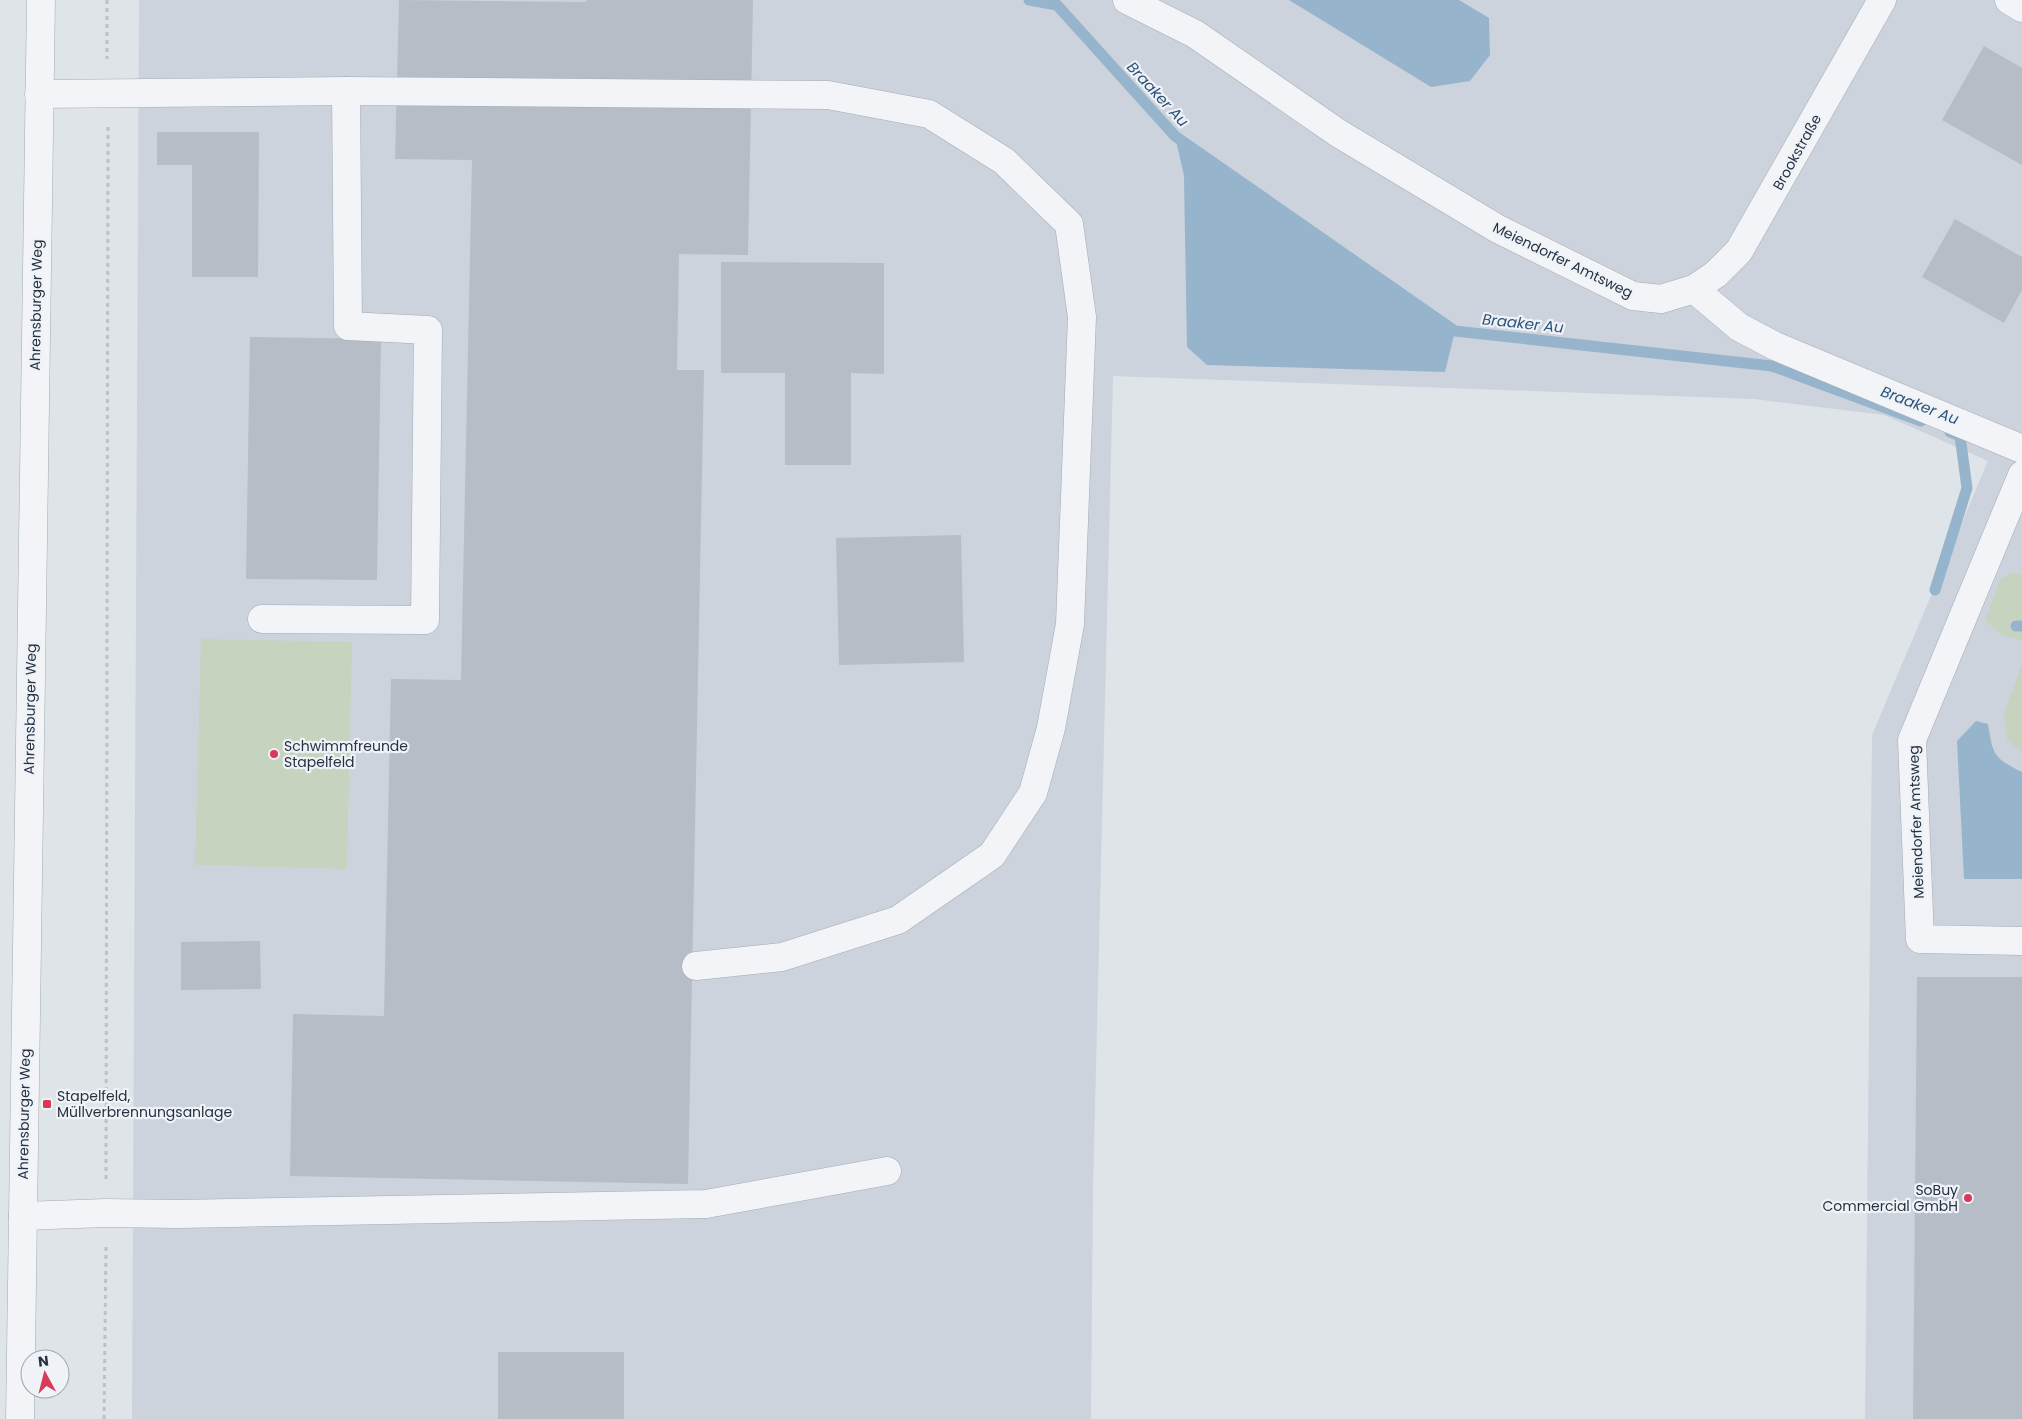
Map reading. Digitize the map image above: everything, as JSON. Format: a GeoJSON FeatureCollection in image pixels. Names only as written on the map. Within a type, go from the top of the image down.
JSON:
{"type":"FeatureCollection","features":[{"type":"Feature","properties":{"kind":"street","name":"Ahrensburger Weg"},"geometry":{"type":"LineString","coordinates":[[20,1419],[41,0]]}},
{"type":"Feature","properties":{"kind":"street","name":"Meiendorfer Amtsweg"},"geometry":{"type":"LineString","coordinates":[[1127,0],[1195,34],[1338,133],[1498,229],[1545,253],[1633,296],[1662,300],[1694,289]]}},
{"type":"Feature","properties":{"kind":"street","name":"Brookstraße"},"geometry":{"type":"LineString","coordinates":[[1694,289],[1716,274],[1739,251],[1882,0]]}},
{"type":"Feature","properties":{"kind":"street"},"geometry":{"type":"LineString","coordinates":[[2009,0],[2022,8]]}},
{"type":"Feature","properties":{"kind":"street"},"geometry":{"type":"LineString","coordinates":[[39,94],[346,91],[828,96],[929,114],[1004,162],[1069,224],[1082,317],[1070,624],[1051,728],[1033,793],[992,855],[898,920],[782,958],[696,966]]}},
{"type":"Feature","properties":{"kind":"street"},"geometry":{"type":"LineString","coordinates":[[262,619],[425,620],[428,330],[348,326],[346,91]]}},
{"type":"Feature","properties":{"kind":"street"},"geometry":{"type":"LineString","coordinates":[[1694,289],[1739,327],[1776,346],[2022,449]]}},
{"type":"Feature","properties":{"kind":"street","name":"Meiendorfer Amtsweg"},"geometry":{"type":"LineString","coordinates":[[2022,474],[1912,740],[1920,939],[2022,941]]}},
{"type":"Feature","properties":{"kind":"street"},"geometry":{"type":"LineString","coordinates":[[23,1216],[106,1213],[189,1214],[706,1204],[887,1171]]}},
{"type":"Feature","properties":{"kind":"path"},"geometry":{"type":"LineString","coordinates":[[104,1419],[106,1213],[107,0]]}},
{"type":"Feature","properties":{"kind":"shaded area"},"geometry":{"type":"Polygon","coordinates":[[[139,0],[2022,0],[2022,1419],[1865,1419],[1872,735],[1988,461],[1884,415],[1754,399],[1113,376],[1093,1188],[1091,1419],[132,1419],[139,0]]]}},
{"type":"Feature","properties":{"kind":"green space"},"geometry":{"type":"Polygon","coordinates":[[[2013,572],[2022,575],[2022,640],[2002,635],[1985,620],[2000,579],[2013,572]]]}},
{"type":"Feature","properties":{"kind":"green space","name":"Schwimmfreunde Stapelfeld"},"geometry":{"type":"Polygon","coordinates":[[[201,639],[352,642],[347,869],[195,865],[201,639]]]}},
{"type":"Feature","properties":{"kind":"green space"},"geometry":{"type":"Polygon","coordinates":[[[2022,663],[2022,753],[2007,740],[2004,713],[2022,663]]]}},
{"type":"Feature","properties":{"kind":"water"},"geometry":{"type":"Polygon","coordinates":[[[1289,0],[1459,0],[1489,18],[1490,55],[1470,81],[1431,87],[1289,0]]]}},
{"type":"Feature","properties":{"kind":"water"},"geometry":{"type":"Polygon","coordinates":[[[1175,136],[1455,331],[1445,372],[1207,365],[1187,347],[1184,176],[1175,136]]]}},
{"type":"Feature","properties":{"kind":"water"},"geometry":{"type":"Polygon","coordinates":[[[1976,721],[1988,724],[1991,743],[1996,755],[2022,772],[2022,879],[1964,879],[1957,741],[1976,721]]]}},
{"type":"Feature","properties":{"kind":"building"},"geometry":{"type":"Polygon","coordinates":[[[399,0],[586,2],[586,0],[753,0],[748,255],[679,254],[677,370],[704,370],[688,1184],[290,1176],[293,1014],[384,1016],[391,679],[461,680],[472,160],[395,159],[399,0]]]}},
{"type":"Feature","properties":{"kind":"building"},"geometry":{"type":"Polygon","coordinates":[[[1984,46],[2022,68],[2022,165],[1942,120],[1984,46]]]}},
{"type":"Feature","properties":{"kind":"building"},"geometry":{"type":"Polygon","coordinates":[[[157,132],[259,132],[258,277],[192,277],[192,165],[157,165],[157,132]]]}},
{"type":"Feature","properties":{"kind":"building"},"geometry":{"type":"Polygon","coordinates":[[[1955,219],[2022,257],[2022,290],[2004,323],[1922,277],[1955,219]]]}},
{"type":"Feature","properties":{"kind":"building"},"geometry":{"type":"Polygon","coordinates":[[[721,262],[884,263],[884,374],[851,373],[851,465],[785,465],[785,373],[721,373],[721,262]]]}},
{"type":"Feature","properties":{"kind":"building"},"geometry":{"type":"Polygon","coordinates":[[[250,337],[381,339],[377,580],[246,579],[250,337]]]}},
{"type":"Feature","properties":{"kind":"building"},"geometry":{"type":"Polygon","coordinates":[[[961,535],[964,662],[839,665],[836,538],[961,535]]]}},
{"type":"Feature","properties":{"kind":"building"},"geometry":{"type":"Polygon","coordinates":[[[260,941],[261,989],[181,990],[181,942],[260,941]]]}},
{"type":"Feature","properties":{"kind":"building","name":"SoBuy Commercial GmbH"},"geometry":{"type":"Polygon","coordinates":[[[1917,977],[2022,977],[2022,1419],[1913,1419],[1917,977]]]}},
{"type":"Feature","properties":{"kind":"building"},"geometry":{"type":"Polygon","coordinates":[[[498,1352],[624,1352],[624,1419],[498,1419],[498,1352]]]}},
{"type":"Feature","properties":{"kind":"waterway","name":"Braaker Au"},"geometry":{"type":"LineString","coordinates":[[1029,0],[1057,5],[1175,136],[1455,331],[1772,366],[1921,421]]}},
{"type":"Feature","properties":{"kind":"waterway","name":"Braaker Au"},"geometry":{"type":"LineString","coordinates":[[1935,590],[1967,488],[1960,436],[1950,432]]}},
{"type":"Feature","properties":{"kind":"waterway","name":"Braaker Au"},"geometry":{"type":"LineString","coordinates":[[2016,626],[2022,626]]}},
{"type":"Feature","properties":{"kind":"place","name":"Schwimmfreunde Stapelfeld"},"geometry":{"type":"Point","coordinates":[274,754]}},
{"type":"Feature","properties":{"kind":"place","name":"Stapelfeld, Müllverbrennungsanlage"},"geometry":{"type":"Point","coordinates":[47,1104]}},
{"type":"Feature","properties":{"kind":"place","name":"SoBuy Commercial GmbH"},"geometry":{"type":"Point","coordinates":[1968,1198]}}]}
